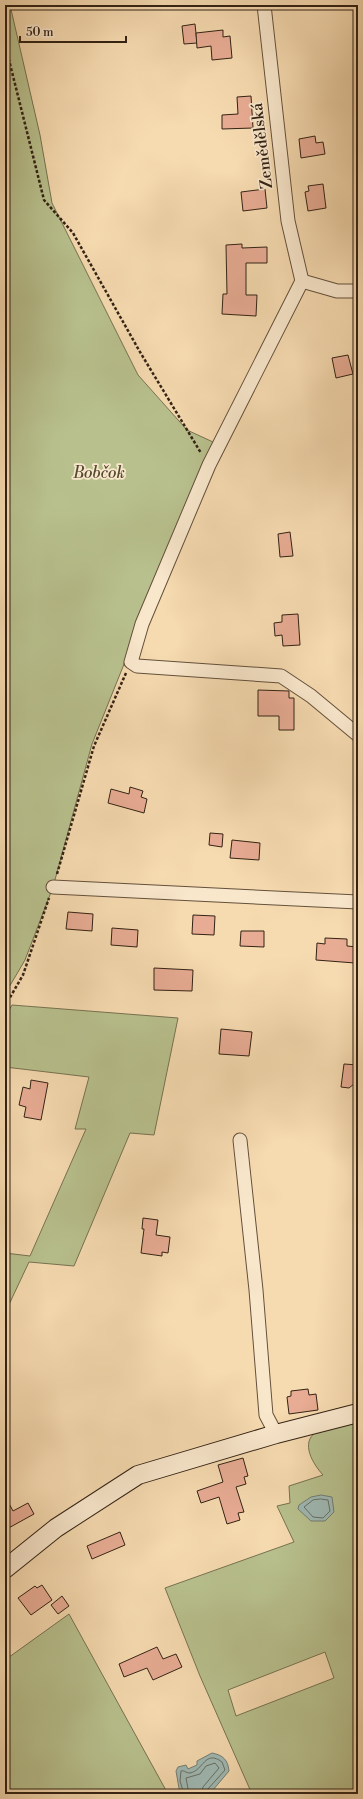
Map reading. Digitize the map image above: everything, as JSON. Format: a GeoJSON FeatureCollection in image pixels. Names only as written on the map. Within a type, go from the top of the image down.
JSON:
{"type":"FeatureCollection","features":[{"type":"Feature","properties":{"kind":"street","name":"Zemědělská"},"geometry":{"type":"LineString","coordinates":[[264,5],[288,221],[302,282]]}},
{"type":"Feature","properties":{"kind":"street"},"geometry":{"type":"LineString","coordinates":[[358,291],[337,291],[302,282],[208,465],[142,624],[131,662],[137,666],[281,676],[311,696],[358,735]]}},
{"type":"Feature","properties":{"kind":"street"},"geometry":{"type":"LineString","coordinates":[[53,887],[358,902]]}},
{"type":"Feature","properties":{"kind":"street"},"geometry":{"type":"LineString","coordinates":[[240,1140],[266,1415],[276,1434]]}},
{"type":"Feature","properties":{"kind":"street"},"geometry":{"type":"LineString","coordinates":[[5,1569],[56,1528],[138,1475],[276,1434],[358,1413]]}},
{"type":"Feature","properties":{"kind":"path"},"geometry":{"type":"LineString","coordinates":[[5,44],[44,200],[73,233],[140,352],[208,465]]}},
{"type":"Feature","properties":{"kind":"path"},"geometry":{"type":"LineString","coordinates":[[5,1006],[23,975],[53,887],[94,746],[131,662]]}},
{"type":"Feature","properties":{"kind":"green space","name":"Bobčok"},"geometry":{"type":"Polygon","coordinates":[[[5,5],[10,5],[40,135],[52,203],[138,375],[187,430],[213,442],[92,744],[53,887],[25,960],[5,994],[5,5]]]}},
{"type":"Feature","properties":{"kind":"green space"},"geometry":{"type":"Polygon","coordinates":[[[12,1005],[178,1018],[154,1135],[130,1133],[74,1266],[29,1262],[5,1313],[5,1253],[30,1256],[86,1129],[75,1129],[89,1077],[5,1067],[5,1017],[12,1005]]]}},
{"type":"Feature","properties":{"kind":"green space"},"geometry":{"type":"Polygon","coordinates":[[[358,1422],[358,1794],[252,1794],[200,1676],[165,1588],[294,1542],[277,1506],[290,1503],[289,1486],[323,1475],[315,1465],[309,1448],[311,1437],[316,1432],[358,1422]],[[325,1652],[228,1690],[236,1716],[334,1678],[325,1652]]]}},
{"type":"Feature","properties":{"kind":"green space"},"geometry":{"type":"Polygon","coordinates":[[[69,1614],[168,1794],[5,1794],[5,1660],[69,1614]]]}},
{"type":"Feature","properties":{"kind":"water"},"geometry":{"type":"Polygon","coordinates":[[[321,1495],[332,1497],[334,1512],[325,1521],[311,1521],[298,1509],[299,1505],[311,1497],[321,1495]]]}},
{"type":"Feature","properties":{"kind":"water"},"geometry":{"type":"Polygon","coordinates":[[[212,1753],[219,1755],[226,1761],[229,1771],[213,1790],[207,1794],[180,1794],[176,1771],[178,1767],[186,1765],[188,1769],[197,1765],[197,1761],[212,1753]]]}},
{"type":"Feature","properties":{"kind":"building"},"geometry":{"type":"Polygon","coordinates":[[[195,24],[197,43],[184,44],[182,26],[195,24]]]}},
{"type":"Feature","properties":{"kind":"building"},"geometry":{"type":"Polygon","coordinates":[[[223,30],[223,37],[230,36],[232,58],[212,60],[211,46],[197,48],[196,33],[223,30]]]}},
{"type":"Feature","properties":{"kind":"building"},"geometry":{"type":"Polygon","coordinates":[[[251,96],[253,128],[222,129],[222,115],[238,114],[237,97],[251,96]]]}},
{"type":"Feature","properties":{"kind":"building"},"geometry":{"type":"Polygon","coordinates":[[[315,136],[316,143],[323,142],[325,154],[301,158],[299,139],[315,136]]]}},
{"type":"Feature","properties":{"kind":"building"},"geometry":{"type":"Polygon","coordinates":[[[323,184],[326,208],[308,211],[305,192],[309,191],[308,186],[323,184]]]}},
{"type":"Feature","properties":{"kind":"building"},"geometry":{"type":"Polygon","coordinates":[[[265,189],[267,208],[243,211],[241,192],[265,189]]]}},
{"type":"Feature","properties":{"kind":"building"},"geometry":{"type":"Polygon","coordinates":[[[242,244],[242,248],[267,247],[267,263],[246,263],[246,295],[257,295],[256,316],[222,314],[223,294],[227,294],[226,245],[242,244]]]}},
{"type":"Feature","properties":{"kind":"building"},"geometry":{"type":"Polygon","coordinates":[[[348,355],[353,374],[336,378],[332,358],[348,355]]]}},
{"type":"Feature","properties":{"kind":"building"},"geometry":{"type":"Polygon","coordinates":[[[290,532],[293,556],[280,557],[278,534],[290,532]]]}},
{"type":"Feature","properties":{"kind":"building"},"geometry":{"type":"Polygon","coordinates":[[[298,614],[300,645],[283,646],[282,635],[275,636],[274,623],[282,622],[282,615],[298,614]]]}},
{"type":"Feature","properties":{"kind":"building"},"geometry":{"type":"Polygon","coordinates":[[[258,690],[289,691],[289,698],[294,698],[294,730],[279,730],[279,716],[258,716],[258,690]]]}},
{"type":"Feature","properties":{"kind":"building"},"geometry":{"type":"Polygon","coordinates":[[[130,787],[143,791],[141,797],[147,799],[144,813],[108,803],[111,789],[129,794],[130,787]]]}},
{"type":"Feature","properties":{"kind":"building"},"geometry":{"type":"Polygon","coordinates":[[[210,833],[223,834],[222,847],[209,845],[210,833]]]}},
{"type":"Feature","properties":{"kind":"building"},"geometry":{"type":"Polygon","coordinates":[[[232,840],[260,843],[259,860],[230,858],[232,840]]]}},
{"type":"Feature","properties":{"kind":"building"},"geometry":{"type":"Polygon","coordinates":[[[68,912],[93,914],[92,931],[66,929],[68,912]]]}},
{"type":"Feature","properties":{"kind":"building"},"geometry":{"type":"Polygon","coordinates":[[[193,915],[215,916],[214,935],[192,934],[193,915]]]}},
{"type":"Feature","properties":{"kind":"building"},"geometry":{"type":"Polygon","coordinates":[[[112,928],[138,930],[137,947],[111,945],[112,928]]]}},
{"type":"Feature","properties":{"kind":"building"},"geometry":{"type":"Polygon","coordinates":[[[241,931],[264,931],[264,947],[240,946],[241,931]]]}},
{"type":"Feature","properties":{"kind":"building"},"geometry":{"type":"Polygon","coordinates":[[[325,938],[347,939],[347,946],[357,947],[355,963],[316,960],[317,943],[325,944],[325,938]]]}},
{"type":"Feature","properties":{"kind":"building"},"geometry":{"type":"Polygon","coordinates":[[[154,968],[193,970],[192,991],[154,990],[154,968]]]}},
{"type":"Feature","properties":{"kind":"building"},"geometry":{"type":"Polygon","coordinates":[[[221,1029],[252,1032],[249,1056],[219,1054],[221,1029]]]}},
{"type":"Feature","properties":{"kind":"building"},"geometry":{"type":"Polygon","coordinates":[[[344,1064],[358,1065],[358,1084],[354,1084],[349,1088],[341,1087],[344,1064]]]}},
{"type":"Feature","properties":{"kind":"building"},"geometry":{"type":"Polygon","coordinates":[[[31,1080],[48,1083],[41,1120],[24,1117],[26,1107],[19,1105],[23,1087],[30,1089],[31,1080]]]}},
{"type":"Feature","properties":{"kind":"building"},"geometry":{"type":"Polygon","coordinates":[[[143,1218],[158,1220],[156,1235],[170,1237],[168,1253],[162,1252],[162,1256],[141,1253],[144,1229],[142,1229],[143,1218]]]}},
{"type":"Feature","properties":{"kind":"building"},"geometry":{"type":"Polygon","coordinates":[[[308,1389],[309,1395],[316,1394],[318,1410],[289,1414],[287,1397],[291,1396],[291,1391],[308,1389]]]}},
{"type":"Feature","properties":{"kind":"building"},"geometry":{"type":"Polygon","coordinates":[[[243,1458],[248,1476],[244,1477],[246,1484],[236,1487],[244,1512],[238,1513],[240,1520],[227,1524],[219,1497],[201,1503],[197,1491],[223,1482],[218,1465],[243,1458]]]}},
{"type":"Feature","properties":{"kind":"building"},"geometry":{"type":"Polygon","coordinates":[[[5,1496],[13,1511],[28,1503],[34,1514],[5,1530],[5,1496]]]}},
{"type":"Feature","properties":{"kind":"building"},"geometry":{"type":"Polygon","coordinates":[[[120,1532],[125,1545],[92,1559],[87,1546],[120,1532]]]}},
{"type":"Feature","properties":{"kind":"building"},"geometry":{"type":"Polygon","coordinates":[[[42,1585],[52,1600],[31,1615],[18,1598],[35,1586],[37,1588],[42,1585]]]}},
{"type":"Feature","properties":{"kind":"building"},"geometry":{"type":"Polygon","coordinates":[[[62,1596],[69,1606],[58,1614],[51,1605],[62,1596]]]}},
{"type":"Feature","properties":{"kind":"building"},"geometry":{"type":"Polygon","coordinates":[[[157,1647],[163,1659],[176,1654],[182,1667],[153,1680],[147,1668],[124,1677],[119,1664],[157,1647]]]}}]}
